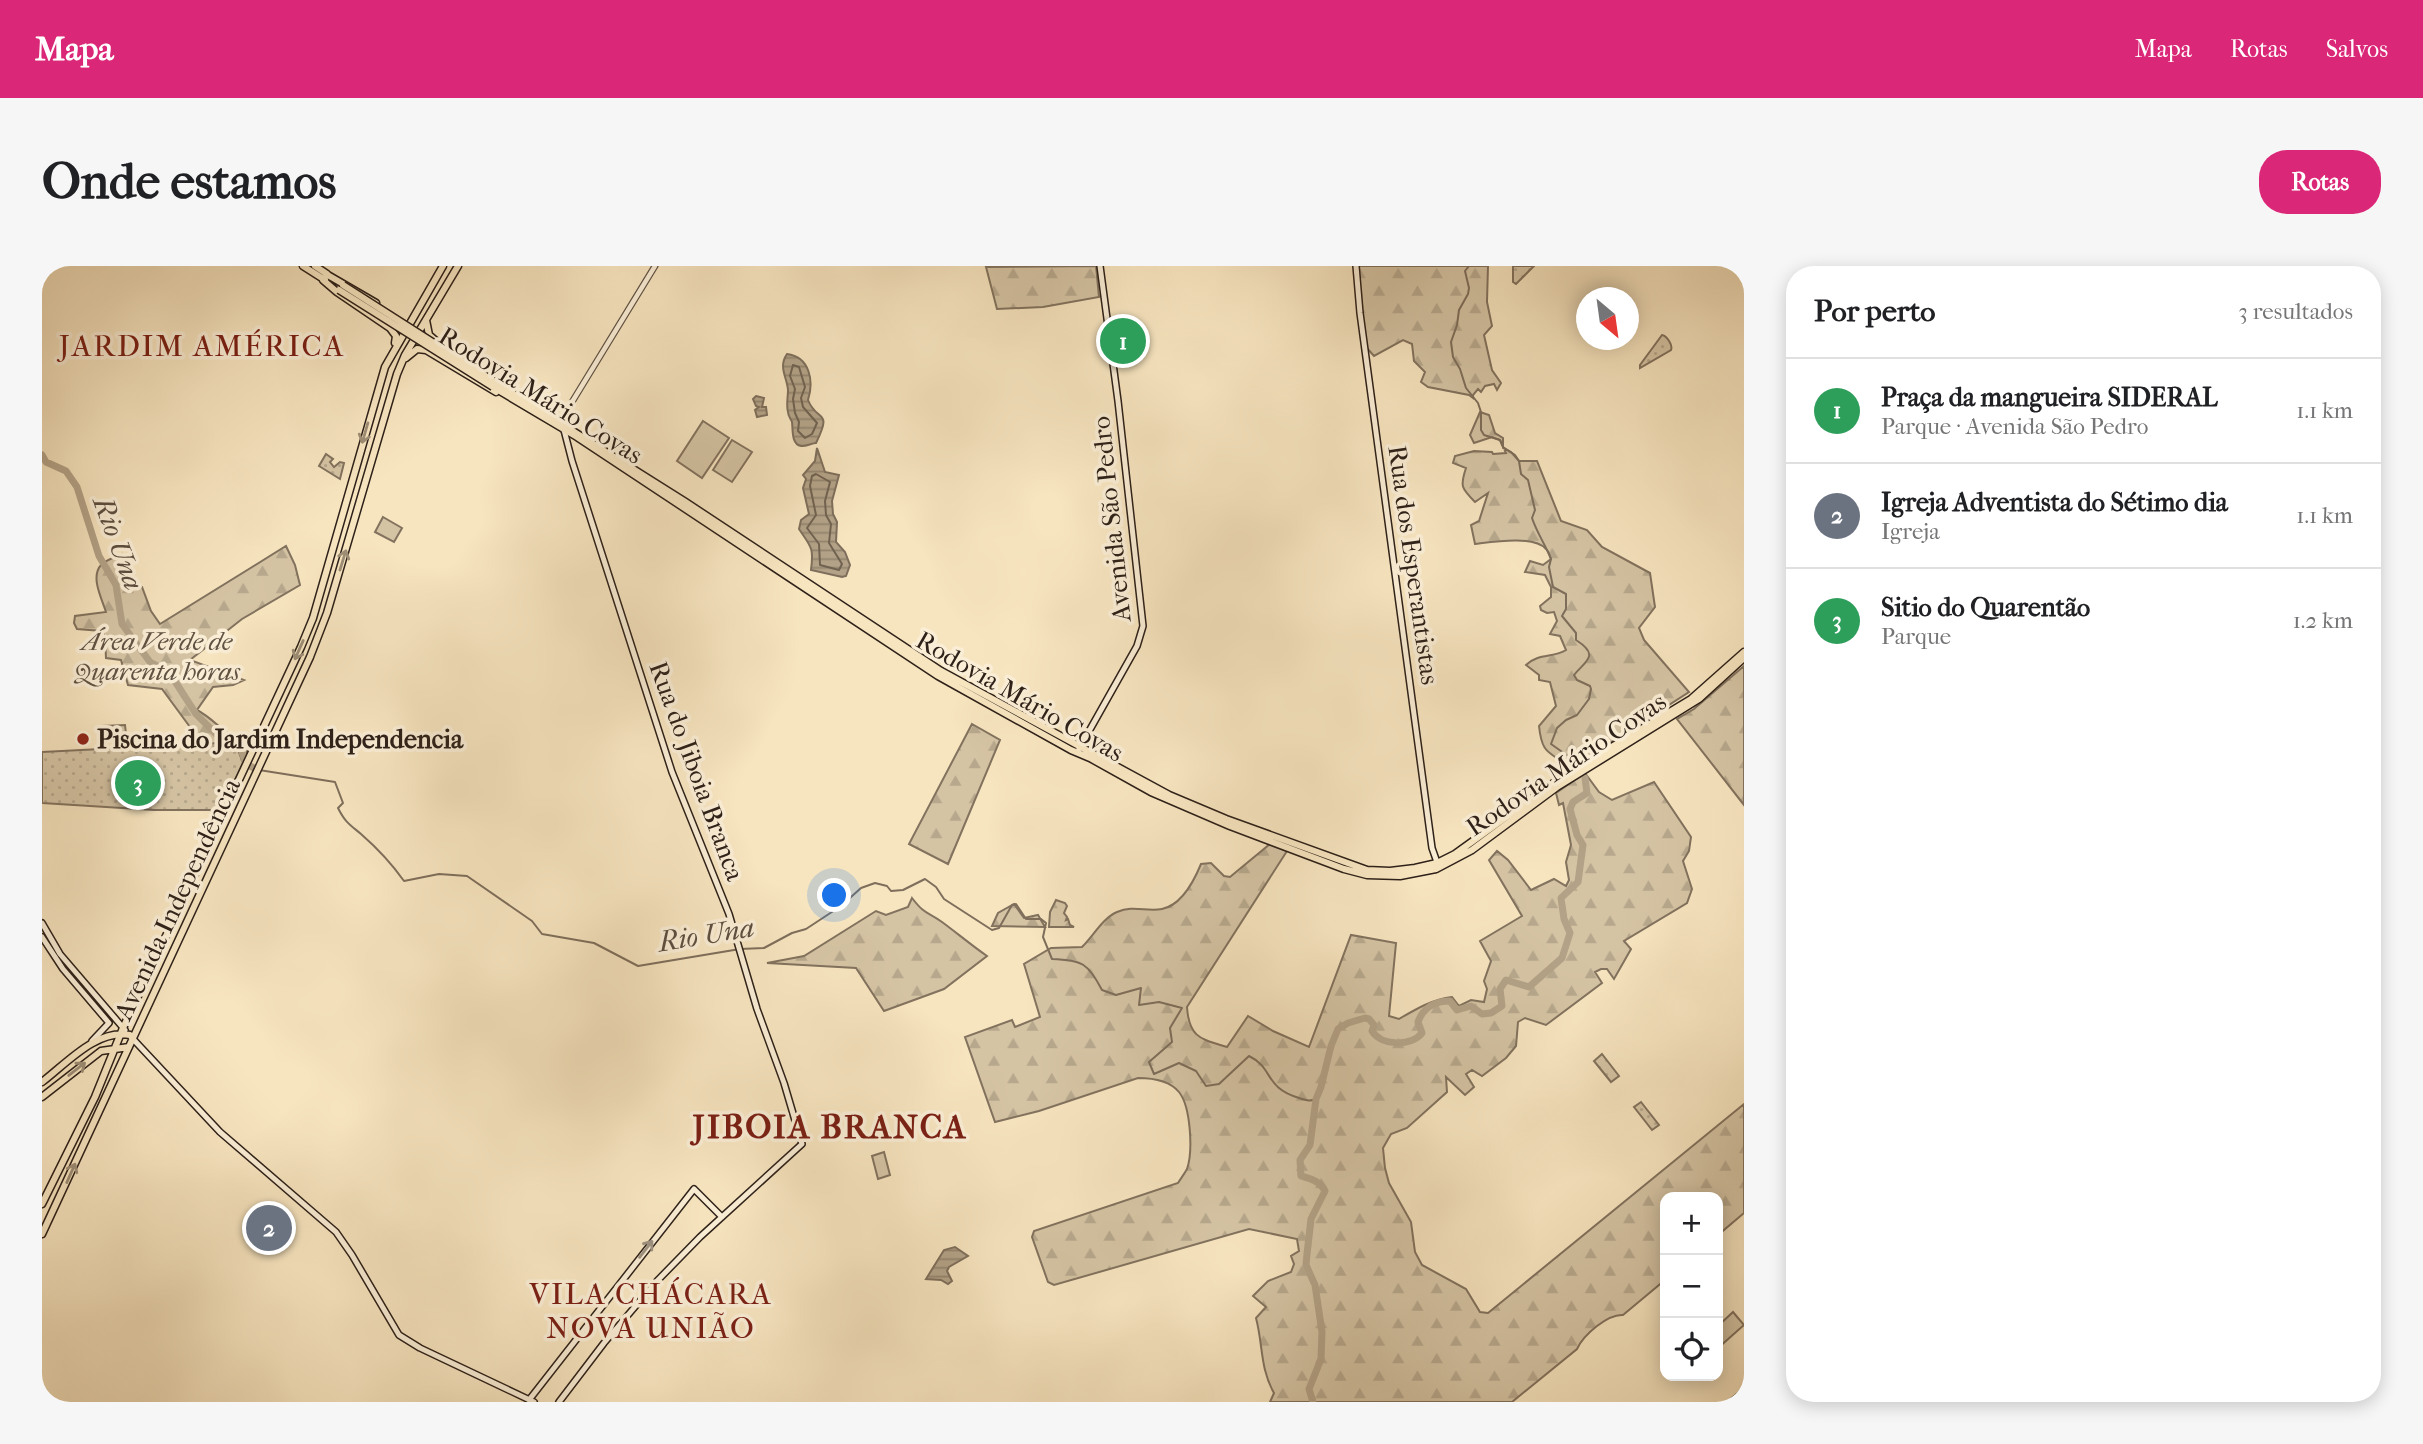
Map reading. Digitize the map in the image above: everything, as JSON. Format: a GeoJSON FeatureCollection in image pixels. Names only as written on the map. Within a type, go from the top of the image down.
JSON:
{"type":"FeatureCollection","features":[{"type":"Feature","properties":{"kind":"main road","name":"Rodovia Mário Covas"},"geometry":{"type":"LineString","coordinates":[[303,266],[325,277],[578,435],[902,648],[1184,807],[1344,869],[1367,875],[1400,876],[1438,865],[1472,850],[1557,787],[1694,702],[1744,658]]}},
{"type":"Feature","properties":{"kind":"main road","name":"Rodovia Mário Covas"},"geometry":{"type":"LineString","coordinates":[[315,266],[325,277]]}},
{"type":"Feature","properties":{"kind":"main road","name":"Avenida Independência"},"geometry":{"type":"LineString","coordinates":[[42,1204],[94,1097],[313,618],[385,367],[443,266]]}},
{"type":"Feature","properties":{"kind":"main road"},"geometry":{"type":"LineString","coordinates":[[449,266],[458,266]]}},
{"type":"Feature","properties":{"kind":"main road","name":"Avenida Independência"},"geometry":{"type":"LineString","coordinates":[[42,1234],[130,1047],[131,1037],[310,657],[328,609],[400,365],[458,266]]}},
{"type":"Feature","properties":{"kind":"main road","name":"Avenida São Pedro"},"geometry":{"type":"LineString","coordinates":[[1079,749],[1137,646],[1143,626],[1100,266]]}},
{"type":"Feature","properties":{"kind":"main road","name":"Rua dos Esperantistas"},"geometry":{"type":"LineString","coordinates":[[1356,266],[1413,718],[1432,848],[1438,865]]}},
{"type":"Feature","properties":{"kind":"main road"},"geometry":{"type":"LineString","coordinates":[[437,275],[445,276],[448,284]]}},
{"type":"Feature","properties":{"kind":"main road"},"geometry":{"type":"LineString","coordinates":[[325,277],[337,278],[401,319],[406,321],[413,317]]}},
{"type":"Feature","properties":{"kind":"main road"},"geometry":{"type":"LineString","coordinates":[[325,277],[393,331],[396,340],[390,357]]}},
{"type":"Feature","properties":{"kind":"main road"},"geometry":{"type":"LineString","coordinates":[[426,320],[427,330],[432,338],[520,400]]}},
{"type":"Feature","properties":{"kind":"main road"},"geometry":{"type":"LineString","coordinates":[[400,365],[417,349],[426,350],[480,384],[520,400]]}},
{"type":"Feature","properties":{"kind":"main road"},"geometry":{"type":"LineString","coordinates":[[385,367],[390,374],[397,374]]}},
{"type":"Feature","properties":{"kind":"main road"},"geometry":{"type":"LineString","coordinates":[[379,385],[388,385],[393,390]]}},
{"type":"Feature","properties":{"kind":"main road","name":"Rua do Jiboia Branca"},"geometry":{"type":"LineString","coordinates":[[562,426],[671,772],[693,829],[714,872],[802,1144],[722,1217]]}},
{"type":"Feature","properties":{"kind":"main road"},"geometry":{"type":"LineString","coordinates":[[569,451],[578,435]]}},
{"type":"Feature","properties":{"kind":"main road"},"geometry":{"type":"LineString","coordinates":[[317,602],[328,609]]}},
{"type":"Feature","properties":{"kind":"main road"},"geometry":{"type":"LineString","coordinates":[[313,618],[318,616],[324,621]]}},
{"type":"Feature","properties":{"kind":"main road","name":"Rodovia Mário Covas"},"geometry":{"type":"LineString","coordinates":[[1438,865],[1467,847],[1562,777],[1691,699],[1744,652]]}},
{"type":"Feature","properties":{"kind":"main road"},"geometry":{"type":"LineString","coordinates":[[42,923],[60,954],[122,1031],[144,1050],[220,1132],[336,1232],[399,1335],[420,1348],[528,1400],[694,1189],[722,1217],[657,1281],[604,1343],[559,1402]]}},
{"type":"Feature","properties":{"kind":"main road"},"geometry":{"type":"LineString","coordinates":[[42,937],[63,969],[109,1023],[42,1083]]}},
{"type":"Feature","properties":{"kind":"main road"},"geometry":{"type":"LineString","coordinates":[[92,1041],[122,1031]]}},
{"type":"Feature","properties":{"kind":"main road"},"geometry":{"type":"LineString","coordinates":[[42,1097],[96,1054],[116,1047],[144,1050]]}},
{"type":"Feature","properties":{"kind":"street"},"geometry":{"type":"LineString","coordinates":[[562,426],[655,266]]}},
{"type":"Feature","properties":{"kind":"street"},"geometry":{"type":"LineString","coordinates":[[1731,1402],[1744,1391]]}},
{"type":"Feature","properties":{"kind":"green space"},"geometry":{"type":"Polygon","coordinates":[[[1096,266],[1099,297],[1043,307],[997,309],[986,267],[1096,266]]]}},
{"type":"Feature","properties":{"kind":"green space"},"geometry":{"type":"Polygon","coordinates":[[[1357,266],[1488,266],[1487,302],[1492,326],[1484,335],[1492,370],[1501,383],[1497,390],[1494,384],[1485,386],[1481,392],[1478,389],[1473,398],[1428,387],[1421,382],[1425,372],[1414,361],[1412,344],[1403,340],[1374,356],[1366,347],[1357,266]]]}},
{"type":"Feature","properties":{"kind":"green space"},"geometry":{"type":"Polygon","coordinates":[[[1513,266],[1534,266],[1516,284],[1513,282],[1513,266]]]}},
{"type":"Feature","properties":{"kind":"green space"},"geometry":{"type":"Polygon","coordinates":[[[1131,325],[1133,351],[1115,356],[1112,330],[1131,325]]]}},
{"type":"Feature","properties":{"kind":"green space"},"geometry":{"type":"Polygon","coordinates":[[[1662,335],[1669,341],[1671,350],[1640,368],[1640,365],[1662,335]]]}},
{"type":"Feature","properties":{"kind":"green space"},"geometry":{"type":"Polygon","coordinates":[[[1480,412],[1489,415],[1495,433],[1503,438],[1503,447],[1500,440],[1492,437],[1474,443],[1470,435],[1480,412]]]}},
{"type":"Feature","properties":{"kind":"green space"},"geometry":{"type":"Polygon","coordinates":[[[703,421],[729,438],[702,478],[677,461],[703,421]]]}},
{"type":"Feature","properties":{"kind":"green space"},"geometry":{"type":"Polygon","coordinates":[[[732,440],[752,452],[732,482],[713,470],[732,440]]]}},
{"type":"Feature","properties":{"kind":"green space"},"geometry":{"type":"Polygon","coordinates":[[[1504,448],[1519,461],[1537,461],[1561,521],[1587,530],[1602,547],[1650,573],[1655,607],[1639,628],[1644,640],[1689,692],[1571,768],[1548,752],[1542,742],[1539,726],[1556,706],[1550,682],[1539,680],[1539,675],[1526,665],[1536,659],[1566,650],[1560,636],[1550,634],[1557,621],[1554,612],[1541,610],[1540,606],[1551,597],[1551,587],[1545,575],[1525,572],[1530,561],[1543,565],[1551,559],[1549,553],[1532,542],[1475,544],[1471,525],[1479,521],[1488,493],[1475,502],[1463,486],[1466,468],[1453,463],[1455,456],[1474,451],[1506,453],[1504,448]]]}},
{"type":"Feature","properties":{"kind":"green space"},"geometry":{"type":"Polygon","coordinates":[[[326,454],[333,459],[330,462],[334,467],[340,462],[344,463],[340,479],[319,466],[326,454]]]}},
{"type":"Feature","properties":{"kind":"green space"},"geometry":{"type":"Polygon","coordinates":[[[383,517],[402,528],[394,542],[375,532],[383,517]]]}},
{"type":"Feature","properties":{"kind":"green space","name":"Área Verde de Quarenta horas"},"geometry":{"type":"Polygon","coordinates":[[[286,546],[300,585],[242,619],[190,660],[244,680],[233,685],[213,687],[197,710],[234,738],[249,744],[246,756],[201,742],[162,689],[128,685],[121,660],[106,658],[102,631],[77,629],[74,623],[75,616],[106,612],[98,588],[98,570],[105,562],[122,554],[134,583],[142,587],[151,611],[160,624],[286,546]]]}},
{"type":"Feature","properties":{"kind":"green space"},"geometry":{"type":"Polygon","coordinates":[[[1744,666],[1744,805],[1677,719],[1694,709],[1744,666]]]}},
{"type":"Feature","properties":{"kind":"green space"},"geometry":{"type":"Polygon","coordinates":[[[972,724],[1000,740],[948,864],[909,844],[972,724]]]}},
{"type":"Feature","properties":{"kind":"green space"},"geometry":{"type":"Polygon","coordinates":[[[125,725],[126,734],[103,735],[102,726],[125,725]]]}},
{"type":"Feature","properties":{"kind":"green space"},"geometry":{"type":"Polygon","coordinates":[[[219,743],[238,750],[243,763],[218,816],[210,810],[154,810],[42,803],[42,752],[219,743]]]}},
{"type":"Feature","properties":{"kind":"green space"},"geometry":{"type":"Polygon","coordinates":[[[1585,773],[1599,792],[1612,800],[1654,782],[1691,837],[1689,851],[1683,861],[1692,889],[1687,903],[1624,941],[1631,949],[1614,979],[1607,969],[1601,969],[1595,972],[1602,983],[1546,1025],[1525,1018],[1518,1022],[1516,1046],[1506,1058],[1482,1076],[1472,1070],[1466,1074],[1474,1087],[1465,1095],[1446,1077],[1447,1092],[1407,1128],[1391,1134],[1383,1148],[1385,1168],[1389,1183],[1411,1222],[1415,1252],[1422,1265],[1466,1289],[1480,1312],[1488,1313],[1744,1104],[1744,1213],[1723,1231],[1723,1192],[1660,1192],[1660,1284],[1623,1315],[1610,1318],[1597,1326],[1577,1349],[1512,1402],[1270,1402],[1274,1393],[1264,1366],[1256,1318],[1266,1307],[1253,1296],[1268,1281],[1291,1272],[1294,1264],[1291,1256],[1299,1251],[1297,1239],[1249,1229],[1054,1285],[1048,1282],[1032,1237],[1034,1231],[1178,1183],[1189,1161],[1190,1130],[1186,1108],[1179,1092],[1165,1082],[1143,1078],[995,1122],[965,1037],[1012,1020],[1015,1027],[1040,1017],[1024,964],[1051,948],[1082,947],[1103,923],[1117,912],[1169,907],[1186,891],[1201,864],[1211,863],[1224,876],[1230,877],[1270,844],[1287,851],[1187,1007],[1190,1025],[1198,1036],[1227,1047],[1248,1016],[1309,1047],[1351,935],[1396,943],[1389,1016],[1399,1019],[1431,1002],[1445,998],[1452,997],[1459,1006],[1471,1000],[1484,1002],[1487,989],[1484,981],[1491,961],[1480,941],[1522,916],[1489,860],[1497,851],[1508,860],[1531,890],[1554,879],[1566,886],[1569,880],[1566,862],[1571,845],[1563,803],[1559,805],[1556,793],[1585,773]]]}},
{"type":"Feature","properties":{"kind":"green space"},"geometry":{"type":"Polygon","coordinates":[[[912,898],[923,910],[987,956],[944,989],[884,1011],[856,968],[767,963],[804,956],[876,911],[886,915],[908,907],[912,898]]]}},
{"type":"Feature","properties":{"kind":"green space"},"geometry":{"type":"Polygon","coordinates":[[[1056,900],[1067,906],[1064,913],[1066,920],[1074,927],[1049,927],[1050,912],[1056,900]]]}},
{"type":"Feature","properties":{"kind":"green space"},"geometry":{"type":"Polygon","coordinates":[[[1014,904],[1024,918],[1038,915],[1045,927],[992,926],[998,913],[1014,904]]]}},
{"type":"Feature","properties":{"kind":"green space"},"geometry":{"type":"Polygon","coordinates":[[[1602,1054],[1619,1076],[1611,1082],[1594,1061],[1602,1054]]]}},
{"type":"Feature","properties":{"kind":"green space"},"geometry":{"type":"Polygon","coordinates":[[[1641,1102],[1659,1125],[1652,1130],[1634,1107],[1641,1102]]]}},
{"type":"Feature","properties":{"kind":"green space"},"geometry":{"type":"Polygon","coordinates":[[[884,1152],[890,1175],[878,1179],[872,1156],[884,1152]]]}},
{"type":"Feature","properties":{"kind":"green space"},"geometry":{"type":"Polygon","coordinates":[[[1733,1312],[1744,1325],[1723,1344],[1723,1321],[1733,1312]]]}},
{"type":"Feature","properties":{"kind":"water"},"geometry":{"type":"Polygon","coordinates":[[[787,354],[801,360],[808,371],[808,400],[823,420],[816,443],[801,446],[794,439],[787,409],[788,390],[783,368],[787,354]]]}},
{"type":"Feature","properties":{"kind":"water"},"geometry":{"type":"Polygon","coordinates":[[[756,396],[764,398],[762,407],[766,407],[767,415],[757,417],[755,410],[759,407],[753,399],[756,396]]]}},
{"type":"Feature","properties":{"kind":"water"},"geometry":{"type":"Polygon","coordinates":[[[817,448],[825,472],[839,475],[832,501],[837,522],[836,542],[845,552],[850,565],[846,576],[842,577],[811,570],[811,548],[799,529],[801,520],[809,514],[803,488],[806,479],[803,475],[815,461],[817,448]]]}},
{"type":"Feature","properties":{"kind":"water"},"geometry":{"type":"Polygon","coordinates":[[[955,1247],[968,1256],[949,1267],[947,1271],[952,1281],[948,1284],[941,1280],[926,1279],[944,1250],[955,1247]]]}},
{"type":"Feature","properties":{"kind":"waterway"},"geometry":{"type":"LineString","coordinates":[[1469,266],[1465,271],[1468,294],[1459,310],[1451,342],[1453,357],[1466,388],[1478,403],[1484,435],[1500,440],[1503,447],[1515,455],[1521,474],[1528,480],[1535,510],[1532,518],[1551,559],[1549,567],[1553,587],[1566,594],[1566,609],[1562,616],[1576,633],[1576,640],[1589,654],[1586,662],[1574,675],[1577,680],[1590,686],[1589,699],[1577,715],[1557,728],[1551,744],[1575,761]]}},
{"type":"Feature","properties":{"kind":"waterway","name":"Rio Una"},"geometry":{"type":"LineString","coordinates":[[42,455],[46,462],[66,471],[77,487],[99,556],[116,585],[122,624],[150,662],[169,672],[196,714],[217,735],[241,749],[246,764],[258,770]]}},
{"type":"Feature","properties":{"kind":"waterway","name":"Rio Una"},"geometry":{"type":"LineString","coordinates":[[259,770],[335,782],[343,803],[338,808],[343,817],[367,839],[404,881],[439,874],[467,876],[532,921],[542,934],[594,943],[638,966],[740,949],[764,948],[792,933],[806,929],[841,906],[861,888],[875,883],[887,886],[891,891],[903,890],[925,879],[936,887],[944,899],[992,930],[999,928],[1012,905],[1016,904],[1026,919],[1041,919],[1046,923],[1043,937],[1052,959],[1070,960],[1083,965],[1102,990],[1116,995],[1141,988],[1139,1005],[1159,1002],[1182,1008],[1170,1028],[1172,1042],[1149,1062],[1154,1074],[1179,1063],[1196,1071],[1206,1086],[1219,1084],[1249,1056],[1262,1066],[1280,1089],[1306,1100],[1316,1099]]}},
{"type":"Feature","properties":{"kind":"waterway"},"geometry":{"type":"LineString","coordinates":[[1313,1402],[1309,1389],[1321,1359],[1322,1332],[1315,1285],[1306,1265],[1311,1219],[1325,1191],[1312,1179],[1301,1176],[1300,1160],[1310,1145],[1316,1099],[1338,1029],[1365,1018],[1374,1025],[1372,1031],[1382,1040],[1396,1043],[1411,1041],[1422,1033],[1418,1022],[1430,1006],[1450,1001],[1457,1010],[1471,1006],[1482,1014],[1491,1013],[1502,1006],[1500,989],[1506,980],[1529,987],[1562,958],[1570,933],[1564,919],[1561,898],[1578,882],[1583,845],[1577,835],[1570,809],[1573,802],[1587,793],[1585,778]]}},
{"type":"Feature","properties":{"kind":"place","name":"Praça da mangueira SIDERAL"},"geometry":{"type":"Point","coordinates":[1123,341]}},
{"type":"Feature","properties":{"kind":"place","name":"Piscina do Jardim Independencia"},"geometry":{"type":"Point","coordinates":[83,739]}},
{"type":"Feature","properties":{"kind":"place","name":"Sitio do Quarentão"},"geometry":{"type":"Point","coordinates":[138,783]}},
{"type":"Feature","properties":{"kind":"place","name":"Igreja Adventista do Sétimo dia"},"geometry":{"type":"Point","coordinates":[269,1228]}},
{"type":"Feature","properties":{"kind":"district","name":"JARDIM AMÉRICA"},"geometry":{"type":"Point","coordinates":[202,346]}},
{"type":"Feature","properties":{"kind":"district","name":"JIBOIA BRANCA"},"geometry":{"type":"Point","coordinates":[830,1126]}},
{"type":"Feature","properties":{"kind":"district","name":"VILA CHÁCARA NOVA UNIÃO"},"geometry":{"type":"Point","coordinates":[651,1311]}}]}
